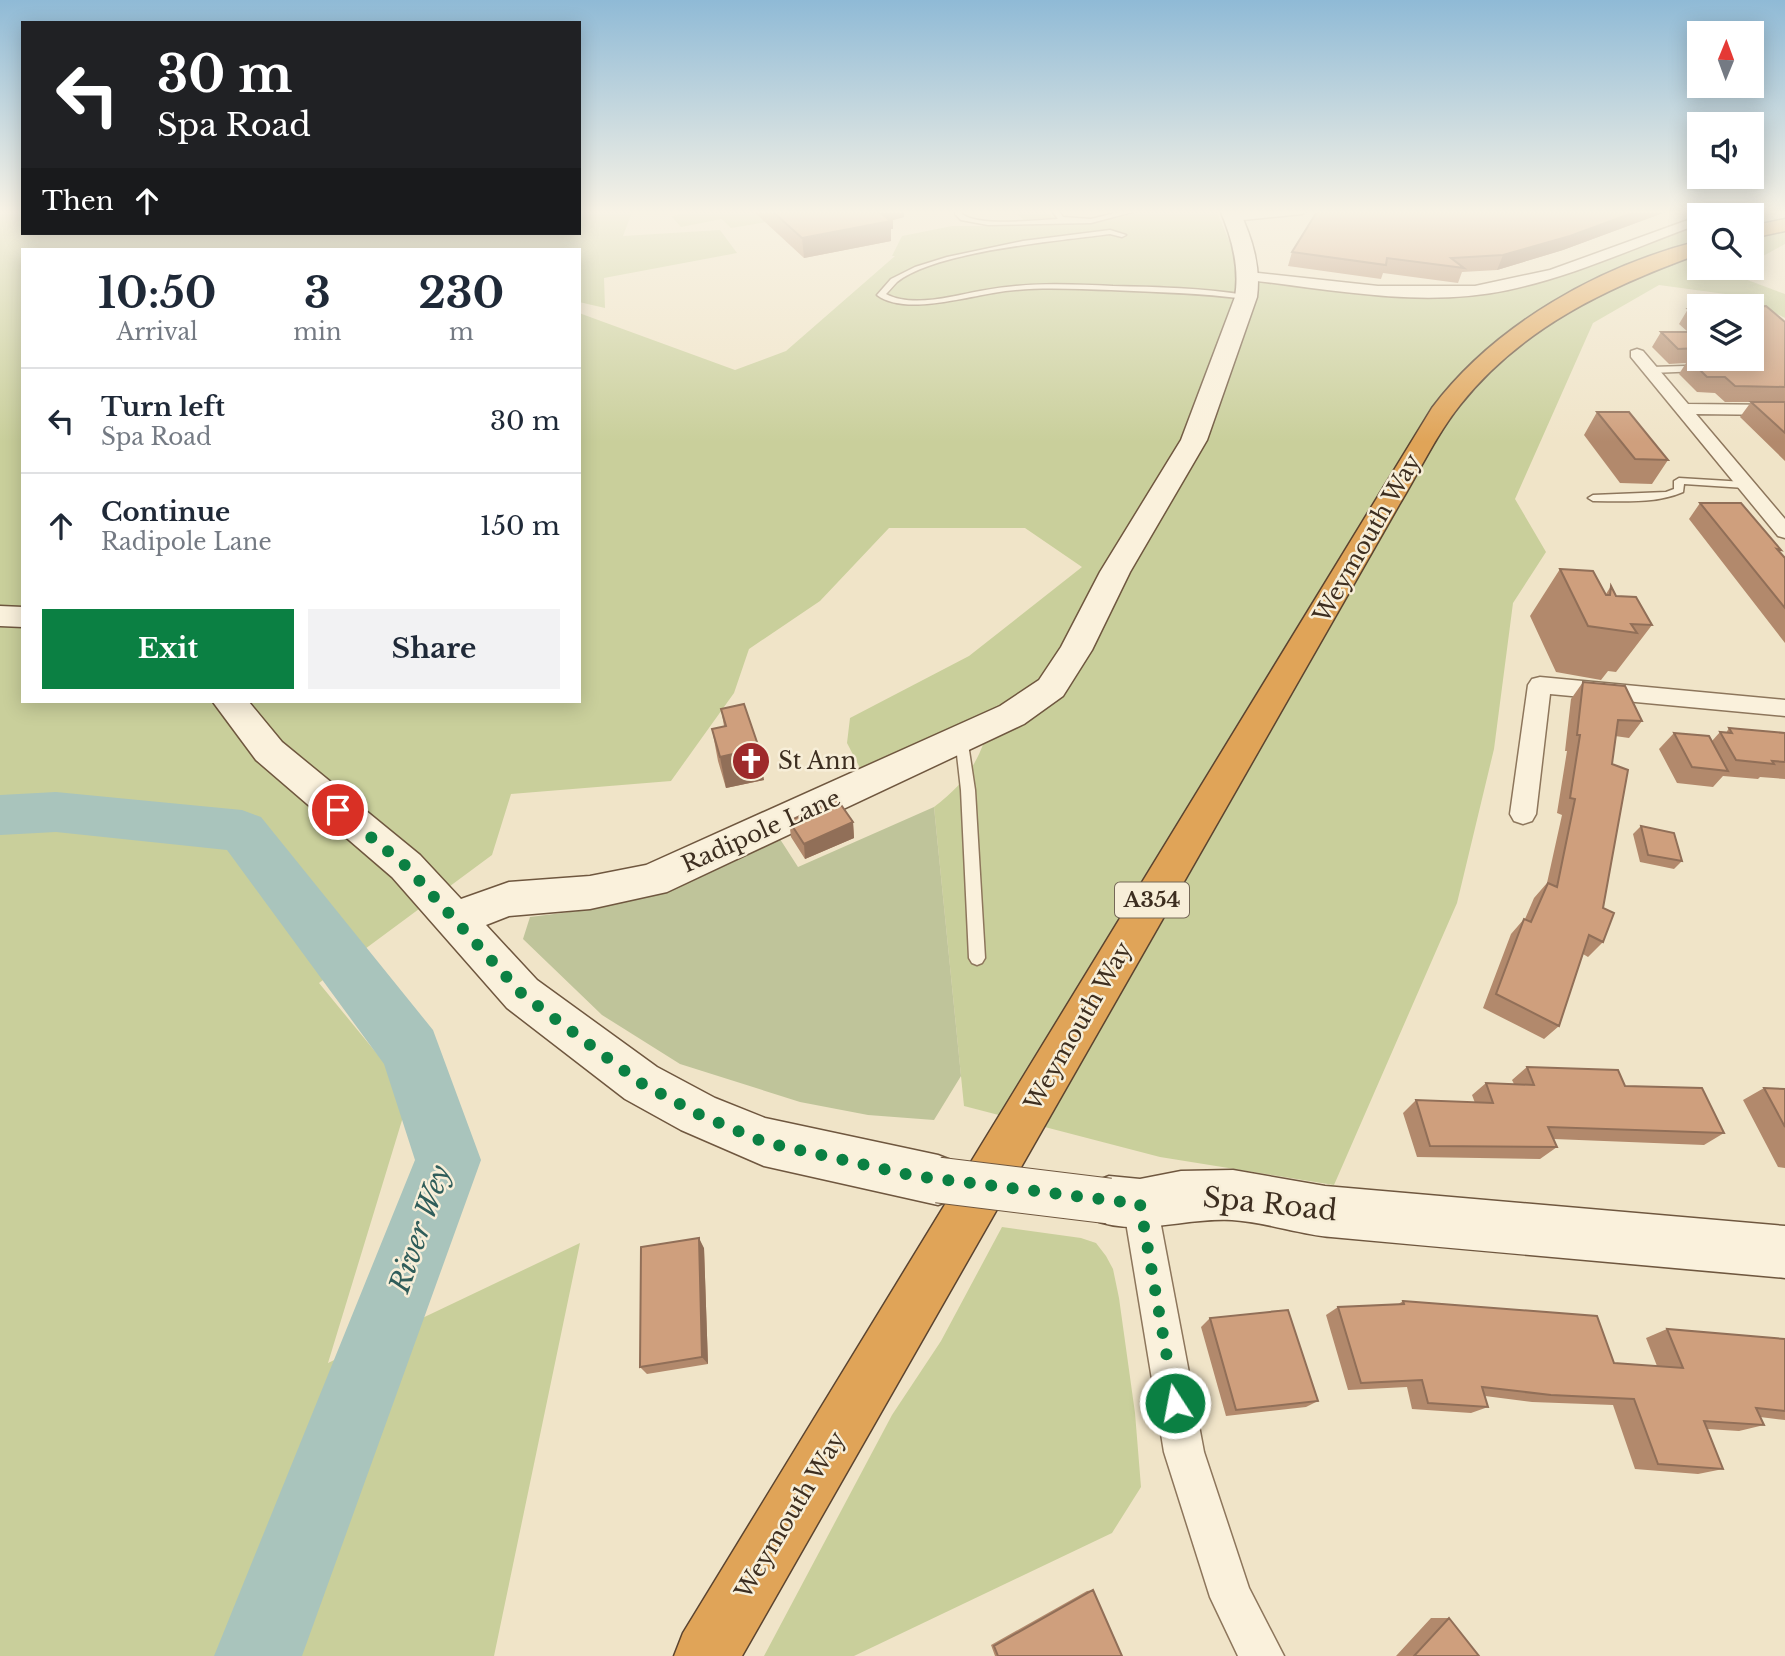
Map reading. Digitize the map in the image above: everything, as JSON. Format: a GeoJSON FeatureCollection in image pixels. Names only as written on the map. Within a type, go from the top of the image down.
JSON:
{"type":"FeatureCollection","features":[{"type":"Feature","properties":{"kind":"highway","name":"Weymouth Way"},"geometry":{"type":"LineString","coordinates":[[706,1656],[1385,505],[1450,401],[1494,353],[1546,315],[1599,287]]}},
{"type":"Feature","properties":{"kind":"street","name":"Radipole Lane"},"geometry":{"type":"LineString","coordinates":[[456,924],[475,909],[506,897],[597,892],[653,880],[1012,715],[1051,688],[1076,650],[1115,572],[1194,440],[1248,287]]}},
{"type":"Feature","properties":{"kind":"street"},"geometry":{"type":"LineString","coordinates":[[1296,287],[1450,291],[1490,287]]}},
{"type":"Feature","properties":{"kind":"street"},"geometry":{"type":"LineString","coordinates":[[1637,354],[1785,532]]}},
{"type":"Feature","properties":{"kind":"street"},"geometry":{"type":"LineString","coordinates":[[1682,409],[1785,410]]}},
{"type":"Feature","properties":{"kind":"street"},"geometry":{"type":"LineString","coordinates":[[0,617],[21,617]]}},
{"type":"Feature","properties":{"kind":"street"},"geometry":{"type":"LineString","coordinates":[[1523,814],[1540,685],[1785,708]]}},
{"type":"Feature","properties":{"kind":"street"},"geometry":{"type":"LineString","coordinates":[[231,703],[269,751],[406,866],[456,924]]}},
{"type":"Feature","properties":{"kind":"street","name":"Spa Road"},"geometry":{"type":"LineString","coordinates":[[456,924],[522,994],[641,1083],[698,1114],[764,1142],[938,1180],[1124,1202],[1181,1196],[1233,1195],[1325,1211],[1785,1252]]}},
{"type":"Feature","properties":{"kind":"street"},"geometry":{"type":"LineString","coordinates":[[1124,1202],[1184,1452],[1231,1597],[1262,1656]]}},
{"type":"Feature","properties":{"kind":"lane"},"geometry":{"type":"LineString","coordinates":[[886,287],[881,295],[894,301],[911,302],[1025,287]]}},
{"type":"Feature","properties":{"kind":"lane"},"geometry":{"type":"LineString","coordinates":[[1098,287],[1210,291],[1238,287]]}},
{"type":"Feature","properties":{"kind":"lane"},"geometry":{"type":"LineString","coordinates":[[1651,370],[1687,369]]}},
{"type":"Feature","properties":{"kind":"lane"},"geometry":{"type":"LineString","coordinates":[[1593,498],[1668,495],[1679,489],[1679,481],[1745,485]]}},
{"type":"Feature","properties":{"kind":"lane"},"geometry":{"type":"LineString","coordinates":[[961,737],[968,790],[978,958]]}},
{"type":"Feature","properties":{"kind":"green space"},"geometry":{"type":"Polygon","coordinates":[[[0,287],[21,287],[21,703],[581,703],[581,314],[735,370],[786,351],[859,287],[1238,287],[1235,293],[1240,287],[1316,287],[1379,294],[1443,295],[1476,294],[1521,287],[1655,287],[1593,323],[1515,499],[1546,552],[1513,603],[1494,749],[1457,903],[1334,1185],[1160,1157],[964,1106],[934,807],[964,778],[984,742],[962,722],[860,768],[847,743],[850,718],[969,656],[1082,567],[1025,528],[889,528],[820,601],[749,649],[734,693],[671,781],[511,794],[492,855],[319,983],[410,1094],[328,1363],[580,1243],[494,1656],[0,1656],[0,287]]]}},
{"type":"Feature","properties":{"kind":"green space"},"geometry":{"type":"Polygon","coordinates":[[[581,287],[604,287],[605,308],[581,302],[581,287]]]}},
{"type":"Feature","properties":{"kind":"green space"},"geometry":{"type":"Polygon","coordinates":[[[1676,287],[1767,287],[1785,294],[1785,318],[1764,308],[1764,294],[1725,294],[1676,287]]]}},
{"type":"Feature","properties":{"kind":"green space"},"geometry":{"type":"Polygon","coordinates":[[[934,807],[961,1076],[934,1120],[868,1115],[800,1102],[680,1064],[602,1015],[523,939],[530,917],[586,910],[644,895],[778,836],[798,867],[934,807]]]}},
{"type":"Feature","properties":{"kind":"green space"},"geometry":{"type":"Polygon","coordinates":[[[1002,1227],[1081,1238],[1096,1243],[1113,1269],[1135,1413],[1141,1487],[1112,1533],[854,1656],[764,1656],[892,1415],[941,1341],[1002,1227]]]}},
{"type":"Feature","properties":{"kind":"building"},"geometry":{"type":"Polygon","coordinates":[[[1764,306],[1785,322],[1785,387],[1735,386],[1725,377],[1707,377],[1701,371],[1764,371],[1764,306]]]}},
{"type":"Feature","properties":{"kind":"building"},"geometry":{"type":"Polygon","coordinates":[[[1661,332],[1687,332],[1687,349],[1678,349],[1661,332]]]}},
{"type":"Feature","properties":{"kind":"building"},"geometry":{"type":"Polygon","coordinates":[[[1751,402],[1785,402],[1785,433],[1751,402]]]}},
{"type":"Feature","properties":{"kind":"building"},"geometry":{"type":"Polygon","coordinates":[[[1597,412],[1629,412],[1668,460],[1635,459],[1597,412]]]}},
{"type":"Feature","properties":{"kind":"building"},"geometry":{"type":"Polygon","coordinates":[[[1700,503],[1741,503],[1781,550],[1777,549],[1785,558],[1785,608],[1700,503]]]}},
{"type":"Feature","properties":{"kind":"building"},"geometry":{"type":"Polygon","coordinates":[[[1560,569],[1593,571],[1606,595],[1610,595],[1611,586],[1616,596],[1636,597],[1652,625],[1631,624],[1637,633],[1588,626],[1560,569]]]}},
{"type":"Feature","properties":{"kind":"building"},"geometry":{"type":"Polygon","coordinates":[[[1583,682],[1625,686],[1642,721],[1618,720],[1612,764],[1628,770],[1603,908],[1614,913],[1603,942],[1589,935],[1559,1026],[1496,994],[1524,919],[1531,922],[1548,883],[1557,887],[1575,799],[1570,798],[1580,735],[1577,735],[1583,682]]]}},
{"type":"Feature","properties":{"kind":"building"},"geometry":{"type":"Polygon","coordinates":[[[744,704],[759,748],[720,757],[712,729],[726,726],[721,709],[744,704]]]}},
{"type":"Feature","properties":{"kind":"building"},"geometry":{"type":"Polygon","coordinates":[[[1729,728],[1785,733],[1785,762],[1772,761],[1774,764],[1736,760],[1720,732],[1732,733],[1729,728]]]}},
{"type":"Feature","properties":{"kind":"building"},"geometry":{"type":"Polygon","coordinates":[[[1674,733],[1709,736],[1728,771],[1692,767],[1674,733]]]}},
{"type":"Feature","properties":{"kind":"building"},"geometry":{"type":"Polygon","coordinates":[[[837,799],[853,822],[804,844],[789,821],[837,799]]]}},
{"type":"Feature","properties":{"kind":"building"},"geometry":{"type":"Polygon","coordinates":[[[1641,826],[1674,833],[1682,861],[1648,855],[1641,826]]]}},
{"type":"Feature","properties":{"kind":"building"},"geometry":{"type":"Polygon","coordinates":[[[1527,1067],[1618,1070],[1625,1086],[1702,1088],[1724,1133],[1548,1127],[1557,1147],[1430,1146],[1416,1100],[1493,1103],[1486,1083],[1534,1085],[1527,1067]]]}},
{"type":"Feature","properties":{"kind":"building"},"geometry":{"type":"Polygon","coordinates":[[[1764,1088],[1785,1089],[1785,1127],[1764,1088]]]}},
{"type":"Feature","properties":{"kind":"building"},"geometry":{"type":"Polygon","coordinates":[[[699,1238],[702,1357],[640,1367],[641,1247],[699,1238]]]}},
{"type":"Feature","properties":{"kind":"building"},"geometry":{"type":"Polygon","coordinates":[[[1403,1301],[1597,1316],[1614,1363],[1683,1368],[1667,1329],[1785,1339],[1785,1411],[1756,1408],[1764,1425],[1704,1421],[1723,1469],[1658,1464],[1634,1399],[1551,1395],[1482,1387],[1488,1407],[1428,1403],[1422,1380],[1361,1383],[1338,1307],[1404,1304],[1403,1301]]]}},
{"type":"Feature","properties":{"kind":"building"},"geometry":{"type":"Polygon","coordinates":[[[1288,1310],[1318,1401],[1236,1410],[1210,1318],[1288,1310]]]}},
{"type":"Feature","properties":{"kind":"building"},"geometry":{"type":"Polygon","coordinates":[[[1093,1590],[1122,1656],[998,1656],[994,1646],[1093,1590]]]}},
{"type":"Feature","properties":{"kind":"building"},"geometry":{"type":"Polygon","coordinates":[[[1449,1618],[1479,1656],[1414,1656],[1449,1618]]]}},
{"type":"Feature","properties":{"kind":"waterway","name":"River Wey"},"geometry":{"type":"LineString","coordinates":[[0,815],[56,812],[242,831],[411,1050],[448,1160],[258,1656]]}},
{"type":"Feature","properties":{"kind":"place","name":"St Ann"},"geometry":{"type":"Point","coordinates":[751,761]}},
{"type":"Feature","properties":{"kind":"route"},"geometry":{"type":"LineString","coordinates":[[338,810],[406,866],[522,994],[641,1083],[698,1114],[764,1142],[915,1176],[1140,1204],[1160,1330],[1175,1403]]}}]}
